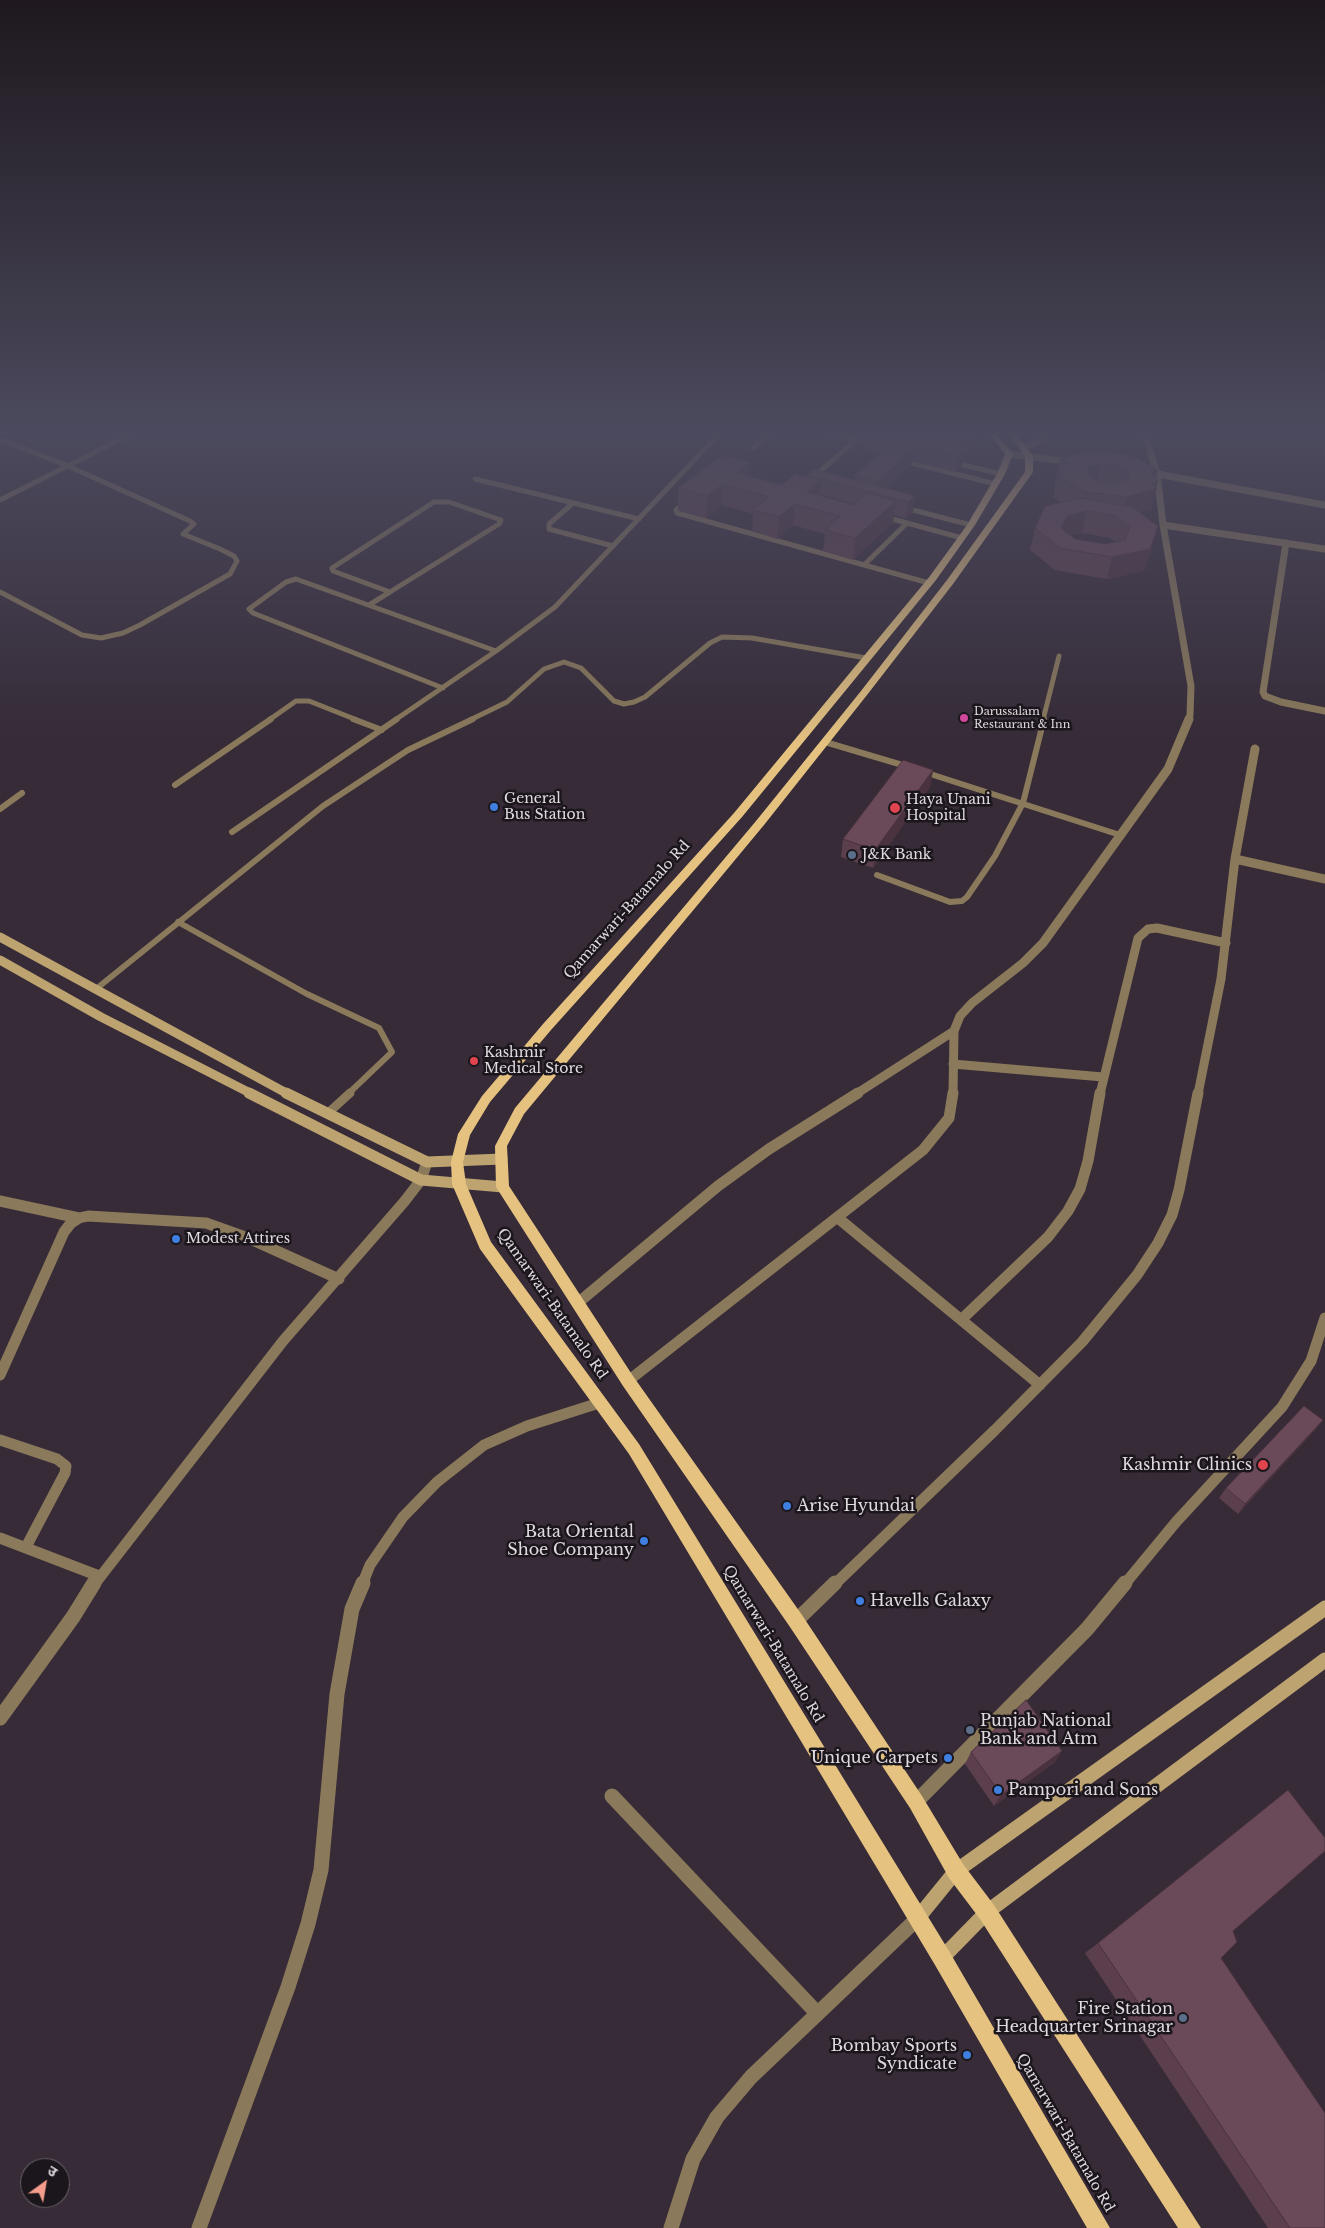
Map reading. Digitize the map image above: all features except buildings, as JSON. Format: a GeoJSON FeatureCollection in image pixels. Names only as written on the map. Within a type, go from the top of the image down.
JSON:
{"type":"FeatureCollection","features":[{"type":"Feature","properties":{"kind":"main road","name":"Qamarwari-Batamalo Rd"},"geometry":{"type":"LineString","coordinates":[[962,538],[929,583],[738,815],[486,1099],[464,1134],[457,1162],[459,1184],[485,1245],[634,1449],[917,1920],[942,1958],[1099,2228]]}},
{"type":"Feature","properties":{"kind":"main road"},"geometry":{"type":"LineString","coordinates":[[503,1187],[501,1146],[519,1111],[602,1015],[825,742],[950,582],[982,538]]}},
{"type":"Feature","properties":{"kind":"main road","name":"Qamarwari-Batamalo Rd"},"geometry":{"type":"LineString","coordinates":[[503,1187],[628,1381],[796,1621],[916,1802],[956,1871]]}},
{"type":"Feature","properties":{"kind":"main road"},"geometry":{"type":"LineString","coordinates":[[956,1871],[987,1912],[1190,2228]]}},
{"type":"Feature","properties":{"kind":"street"},"geometry":{"type":"LineString","coordinates":[[628,1381],[838,1218],[923,1150],[938,1134],[948,1118],[953,1097],[954,1031],[960,1016],[972,1003],[1023,964],[1043,943],[1168,769],[1190,715],[1191,686],[1165,538]]}},
{"type":"Feature","properties":{"kind":"street"},"geometry":{"type":"LineString","coordinates":[[1252,538],[1325,549]]}},
{"type":"Feature","properties":{"kind":"street"},"geometry":{"type":"LineString","coordinates":[[1286,543],[1263,692],[1265,696],[1281,702],[1325,711]]}},
{"type":"Feature","properties":{"kind":"street"},"geometry":{"type":"LineString","coordinates":[[796,1621],[1082,1342],[1137,1275],[1158,1244],[1172,1215],[1179,1190],[1221,979],[1235,859],[1255,749]]}},
{"type":"Feature","properties":{"kind":"street"},"geometry":{"type":"LineString","coordinates":[[1235,859],[1325,878]]}},
{"type":"Feature","properties":{"kind":"street"},"geometry":{"type":"LineString","coordinates":[[962,1319],[1048,1236],[1068,1212],[1080,1189],[1088,1161],[1102,1077],[1138,938],[1148,929],[1157,928],[1226,944]]}},
{"type":"Feature","properties":{"kind":"street"},"geometry":{"type":"LineString","coordinates":[[0,937],[328,1114],[428,1162],[502,1159]]}},
{"type":"Feature","properties":{"kind":"street"},"geometry":{"type":"LineString","coordinates":[[0,960],[101,1017],[422,1180],[503,1187]]}},
{"type":"Feature","properties":{"kind":"street"},"geometry":{"type":"LineString","coordinates":[[580,1304],[725,1181],[769,1149],[954,1031]]}},
{"type":"Feature","properties":{"kind":"street"},"geometry":{"type":"LineString","coordinates":[[953,1064],[1102,1077]]}},
{"type":"Feature","properties":{"kind":"street"},"geometry":{"type":"LineString","coordinates":[[0,1718],[73,1617],[99,1576],[283,1341],[339,1279],[422,1180],[428,1162]]}},
{"type":"Feature","properties":{"kind":"street"},"geometry":{"type":"LineString","coordinates":[[0,1201],[79,1218]]}},
{"type":"Feature","properties":{"kind":"street"},"geometry":{"type":"LineString","coordinates":[[0,1375],[64,1232],[71,1223],[79,1218],[88,1216],[206,1223],[248,1238],[339,1279]]}},
{"type":"Feature","properties":{"kind":"street"},"geometry":{"type":"LineString","coordinates":[[838,1218],[1040,1385]]}},
{"type":"Feature","properties":{"kind":"street"},"geometry":{"type":"LineString","coordinates":[[916,1802],[1088,1628],[1176,1522],[1282,1407],[1311,1361],[1325,1318]]}},
{"type":"Feature","properties":{"kind":"street"},"geometry":{"type":"LineString","coordinates":[[199,2228],[288,1987],[308,1924],[321,1870],[340,1675],[352,1609],[370,1565],[403,1517],[437,1482],[484,1445],[527,1426],[599,1403]]}},
{"type":"Feature","properties":{"kind":"street"},"geometry":{"type":"LineString","coordinates":[[0,1440],[56,1459],[66,1466],[65,1473],[26,1547]]}},
{"type":"Feature","properties":{"kind":"street"},"geometry":{"type":"LineString","coordinates":[[0,1538],[99,1576]]}},
{"type":"Feature","properties":{"kind":"street"},"geometry":{"type":"LineString","coordinates":[[671,2228],[693,2159],[716,2117],[751,2077],[917,1920],[956,1871],[1325,1608]]}},
{"type":"Feature","properties":{"kind":"street"},"geometry":{"type":"LineString","coordinates":[[942,1958],[987,1912],[1325,1660]]}},
{"type":"Feature","properties":{"kind":"street"},"geometry":{"type":"LineString","coordinates":[[612,1796],[817,2013]]}},
{"type":"Feature","properties":{"kind":"lane"},"geometry":{"type":"LineString","coordinates":[[0,592],[82,635],[101,638],[123,633],[230,574],[236,568],[237,561],[234,556],[192,538]]}},
{"type":"Feature","properties":{"kind":"lane"},"geometry":{"type":"LineString","coordinates":[[378,538],[332,568],[338,574],[390,592]]}},
{"type":"Feature","properties":{"kind":"lane"},"geometry":{"type":"LineString","coordinates":[[369,605],[477,538]]}},
{"type":"Feature","properties":{"kind":"lane"},"geometry":{"type":"LineString","coordinates":[[582,538],[613,546]]}},
{"type":"Feature","properties":{"kind":"lane"},"geometry":{"type":"LineString","coordinates":[[232,832],[496,651],[555,607],[621,538]]}},
{"type":"Feature","properties":{"kind":"lane"},"geometry":{"type":"LineString","coordinates":[[765,538],[929,583]]}},
{"type":"Feature","properties":{"kind":"lane"},"geometry":{"type":"LineString","coordinates":[[864,566],[892,538]]}},
{"type":"Feature","properties":{"kind":"lane"},"geometry":{"type":"LineString","coordinates":[[442,688],[253,613],[249,609],[286,582],[296,579],[496,651]]}},
{"type":"Feature","properties":{"kind":"lane"},"geometry":{"type":"LineString","coordinates":[[96,989],[323,806],[408,750],[507,702],[544,669],[554,664],[564,662],[581,668],[614,701],[624,704],[645,697],[710,643],[722,637],[752,638],[866,658]]}},
{"type":"Feature","properties":{"kind":"lane"},"geometry":{"type":"LineString","coordinates":[[877,875],[950,902],[962,901],[967,897],[995,856],[1022,803],[1059,656]]}},
{"type":"Feature","properties":{"kind":"lane"},"geometry":{"type":"LineString","coordinates":[[175,785],[296,701],[309,701],[382,730]]}},
{"type":"Feature","properties":{"kind":"lane"},"geometry":{"type":"LineString","coordinates":[[825,742],[1120,835]]}},
{"type":"Feature","properties":{"kind":"lane"},"geometry":{"type":"LineString","coordinates":[[0,809],[22,793]]}},
{"type":"Feature","properties":{"kind":"lane"},"geometry":{"type":"LineString","coordinates":[[178,922],[307,994],[379,1028],[392,1052],[328,1114]]}},
{"type":"Feature","properties":{"kind":"place","name":"Darussalam Restaurant & Inn"},"geometry":{"type":"Point","coordinates":[964,718]}},
{"type":"Feature","properties":{"kind":"place","name":"General Bus Station"},"geometry":{"type":"Point","coordinates":[494,807]}},
{"type":"Feature","properties":{"kind":"place","name":"Haya Unani Hospital"},"geometry":{"type":"Point","coordinates":[895,808]}},
{"type":"Feature","properties":{"kind":"place","name":"J&K Bank"},"geometry":{"type":"Point","coordinates":[852,855]}},
{"type":"Feature","properties":{"kind":"place","name":"Kashmir Medical Store"},"geometry":{"type":"Point","coordinates":[474,1061]}},
{"type":"Feature","properties":{"kind":"place","name":"Modest Attires"},"geometry":{"type":"Point","coordinates":[176,1239]}},
{"type":"Feature","properties":{"kind":"place","name":"Kashmir Clinics"},"geometry":{"type":"Point","coordinates":[1263,1465]}},
{"type":"Feature","properties":{"kind":"place","name":"Arise Hyundai"},"geometry":{"type":"Point","coordinates":[787,1506]}},
{"type":"Feature","properties":{"kind":"place","name":"Bata Oriental Shoe Company"},"geometry":{"type":"Point","coordinates":[644,1541]}},
{"type":"Feature","properties":{"kind":"place","name":"Havells Galaxy"},"geometry":{"type":"Point","coordinates":[860,1601]}},
{"type":"Feature","properties":{"kind":"place","name":"Punjab National Bank and Atm"},"geometry":{"type":"Point","coordinates":[970,1730]}},
{"type":"Feature","properties":{"kind":"place","name":"Unique Carpets"},"geometry":{"type":"Point","coordinates":[948,1758]}},
{"type":"Feature","properties":{"kind":"place","name":"Pampori and Sons"},"geometry":{"type":"Point","coordinates":[998,1790]}},
{"type":"Feature","properties":{"kind":"place","name":"Fire Station Headquarter Srinagar"},"geometry":{"type":"Point","coordinates":[1183,2018]}},
{"type":"Feature","properties":{"kind":"place","name":"Bombay Sports Syndicate"},"geometry":{"type":"Point","coordinates":[967,2055]}}]}
